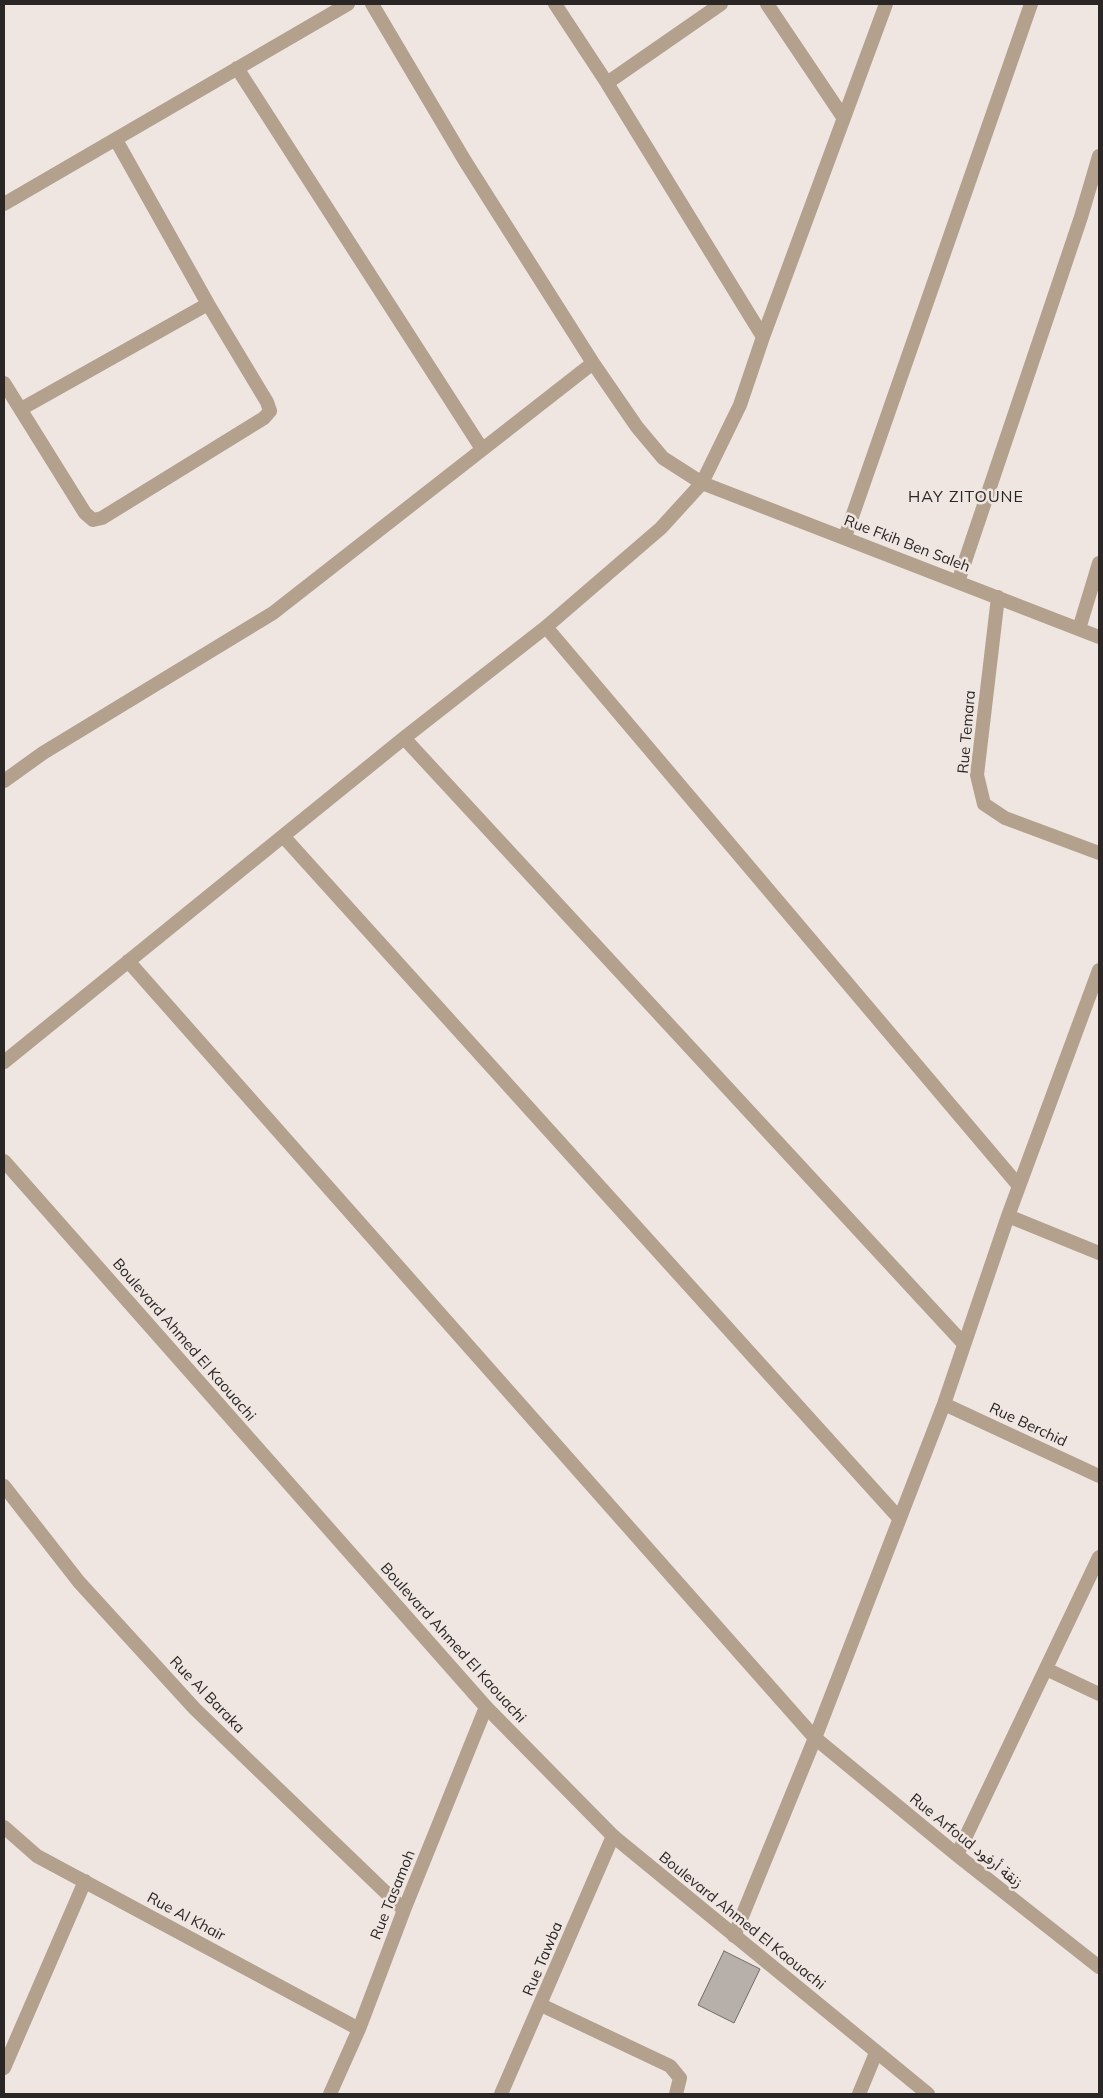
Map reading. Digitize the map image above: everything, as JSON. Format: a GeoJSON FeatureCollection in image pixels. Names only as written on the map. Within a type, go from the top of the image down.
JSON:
{"type":"FeatureCollection","features":[{"type":"Feature","properties":{"kind":"street"},"geometry":{"type":"LineString","coordinates":[[6,198],[116,140],[348,4]]}},
{"type":"Feature","properties":{"kind":"street","name":"Rue Fkih Ben Saleh"},"geometry":{"type":"LineString","coordinates":[[372,4],[465,161],[593,363],[637,426],[663,458],[702,483],[1099,637]]}},
{"type":"Feature","properties":{"kind":"street"},"geometry":{"type":"LineString","coordinates":[[556,4],[607,83],[763,337]]}},
{"type":"Feature","properties":{"kind":"street"},"geometry":{"type":"LineString","coordinates":[[607,83],[721,4]]}},
{"type":"Feature","properties":{"kind":"street"},"geometry":{"type":"LineString","coordinates":[[767,4],[843,117]]}},
{"type":"Feature","properties":{"kind":"street"},"geometry":{"type":"LineString","coordinates":[[4,1062],[404,738],[546,627],[661,528],[702,483],[740,405],[843,117],[886,4]]}},
{"type":"Feature","properties":{"kind":"street"},"geometry":{"type":"LineString","coordinates":[[844,537],[1031,4]]}},
{"type":"Feature","properties":{"kind":"street"},"geometry":{"type":"LineString","coordinates":[[237,68],[482,449]]}},
{"type":"Feature","properties":{"kind":"street"},"geometry":{"type":"LineString","coordinates":[[4,383],[85,514],[93,520],[102,518],[264,418],[270,411],[267,402],[208,304],[116,140]]}},
{"type":"Feature","properties":{"kind":"street"},"geometry":{"type":"LineString","coordinates":[[958,582],[1081,217],[1099,156]]}},
{"type":"Feature","properties":{"kind":"street"},"geometry":{"type":"LineString","coordinates":[[21,409],[208,304]]}},
{"type":"Feature","properties":{"kind":"street"},"geometry":{"type":"LineString","coordinates":[[4,782],[44,753],[273,613],[593,363]]}},
{"type":"Feature","properties":{"kind":"street"},"geometry":{"type":"LineString","coordinates":[[1079,629],[1099,563]]}},
{"type":"Feature","properties":{"kind":"street","name":"Rue Temara"},"geometry":{"type":"LineString","coordinates":[[998,597],[977,775],[984,804],[1005,818],[1099,853]]}},
{"type":"Feature","properties":{"kind":"street"},"geometry":{"type":"LineString","coordinates":[[546,627],[1019,1186]]}},
{"type":"Feature","properties":{"kind":"street"},"geometry":{"type":"LineString","coordinates":[[404,738],[964,1344]]}},
{"type":"Feature","properties":{"kind":"street"},"geometry":{"type":"LineString","coordinates":[[283,836],[899,1518]]}},
{"type":"Feature","properties":{"kind":"street","name":"Rue Arfoud زنقة أرفود"},"geometry":{"type":"LineString","coordinates":[[128,960],[815,1738],[957,1855],[1099,1967]]}},
{"type":"Feature","properties":{"kind":"street"},"geometry":{"type":"LineString","coordinates":[[734,1936],[815,1738],[944,1404],[1008,1216],[1099,970]]}},
{"type":"Feature","properties":{"kind":"street","name":"Boulevard Ahmed El Kaouachi"},"geometry":{"type":"LineString","coordinates":[[4,1161],[486,1707],[613,1836],[928,2094]]}},
{"type":"Feature","properties":{"kind":"street"},"geometry":{"type":"LineString","coordinates":[[1008,1216],[1099,1253]]}},
{"type":"Feature","properties":{"kind":"street","name":"Rue Berchid"},"geometry":{"type":"LineString","coordinates":[[944,1404],[1099,1476]]}},
{"type":"Feature","properties":{"kind":"street","name":"Rue Al Baraka"},"geometry":{"type":"LineString","coordinates":[[4,1486],[79,1582],[195,1709],[404,1910]]}},
{"type":"Feature","properties":{"kind":"street"},"geometry":{"type":"LineString","coordinates":[[957,1855],[1099,1557]]}},
{"type":"Feature","properties":{"kind":"street"},"geometry":{"type":"LineString","coordinates":[[1046,1669],[1099,1694]]}},
{"type":"Feature","properties":{"kind":"street","name":"Rue Tasamoh"},"geometry":{"type":"LineString","coordinates":[[330,2094],[359,2029],[404,1910],[486,1707]]}},
{"type":"Feature","properties":{"kind":"street","name":"Rue Al Khair"},"geometry":{"type":"LineString","coordinates":[[4,1826],[36,1856],[359,2029]]}},
{"type":"Feature","properties":{"kind":"street","name":"Rue Tawba"},"geometry":{"type":"LineString","coordinates":[[502,2094],[613,1836]]}},
{"type":"Feature","properties":{"kind":"street"},"geometry":{"type":"LineString","coordinates":[[4,2068],[85,1881]]}},
{"type":"Feature","properties":{"kind":"street"},"geometry":{"type":"LineString","coordinates":[[541,2005],[670,2066],[680,2078],[676,2094]]}},
{"type":"Feature","properties":{"kind":"street"},"geometry":{"type":"LineString","coordinates":[[859,2094],[876,2053]]}},
{"type":"Feature","properties":{"kind":"building"},"geometry":{"type":"Polygon","coordinates":[[[724,1951],[760,1969],[734,2023],[698,2005],[724,1951]]]}},
{"type":"Feature","properties":{"kind":"district","name":"HAY ZITOUNE"},"geometry":{"type":"Point","coordinates":[966,497]}}]}
